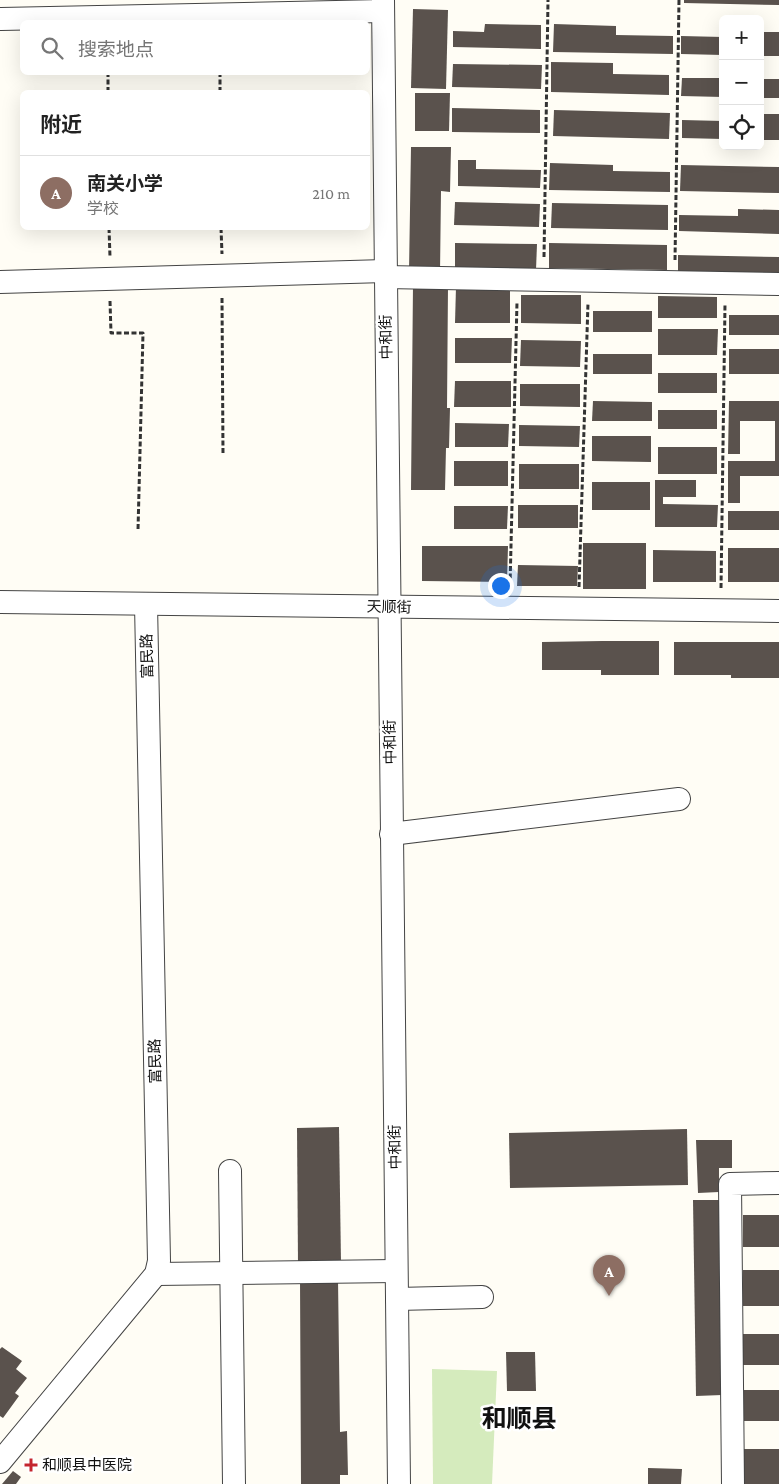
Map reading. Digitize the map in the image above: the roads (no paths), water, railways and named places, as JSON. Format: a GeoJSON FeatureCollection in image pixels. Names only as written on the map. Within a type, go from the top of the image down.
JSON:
{"type":"FeatureCollection","features":[{"type":"Feature","properties":{"kind":"street"},"geometry":{"type":"LineString","coordinates":[[2,19],[383,6]]}},
{"type":"Feature","properties":{"kind":"street","name":"中和街"},"geometry":{"type":"LineString","coordinates":[[383,6],[388,607],[399,1484]]}},
{"type":"Feature","properties":{"kind":"street"},"geometry":{"type":"LineString","coordinates":[[0,282],[222,275],[385,274],[518,280],[779,284]]}},
{"type":"Feature","properties":{"kind":"street","name":"天顺街"},"geometry":{"type":"LineString","coordinates":[[0,602],[779,611]]}},
{"type":"Feature","properties":{"kind":"street","name":"富民路"},"geometry":{"type":"LineString","coordinates":[[146,604],[159,1261],[156,1274]]}},
{"type":"Feature","properties":{"kind":"street"},"geometry":{"type":"LineString","coordinates":[[391,834],[679,799]]}},
{"type":"Feature","properties":{"kind":"street"},"geometry":{"type":"LineString","coordinates":[[230,1171],[234,1484]]}},
{"type":"Feature","properties":{"kind":"street"},"geometry":{"type":"LineString","coordinates":[[733,1484],[730,1184],[779,1184]]}},
{"type":"Feature","properties":{"kind":"street"},"geometry":{"type":"LineString","coordinates":[[0,1462],[156,1274],[396,1271]]}},
{"type":"Feature","properties":{"kind":"street"},"geometry":{"type":"LineString","coordinates":[[396,1299],[482,1297]]}},
{"type":"Feature","properties":{"kind":"place","name":"南关小学"},"geometry":{"type":"Point","coordinates":[609,1296]}},
{"type":"Feature","properties":{"kind":"place","name":"和顺县中医院"},"geometry":{"type":"Point","coordinates":[31,1465]}},
{"type":"Feature","properties":{"kind":"district","name":"和顺县"},"geometry":{"type":"Point","coordinates":[519,1418]}}]}
